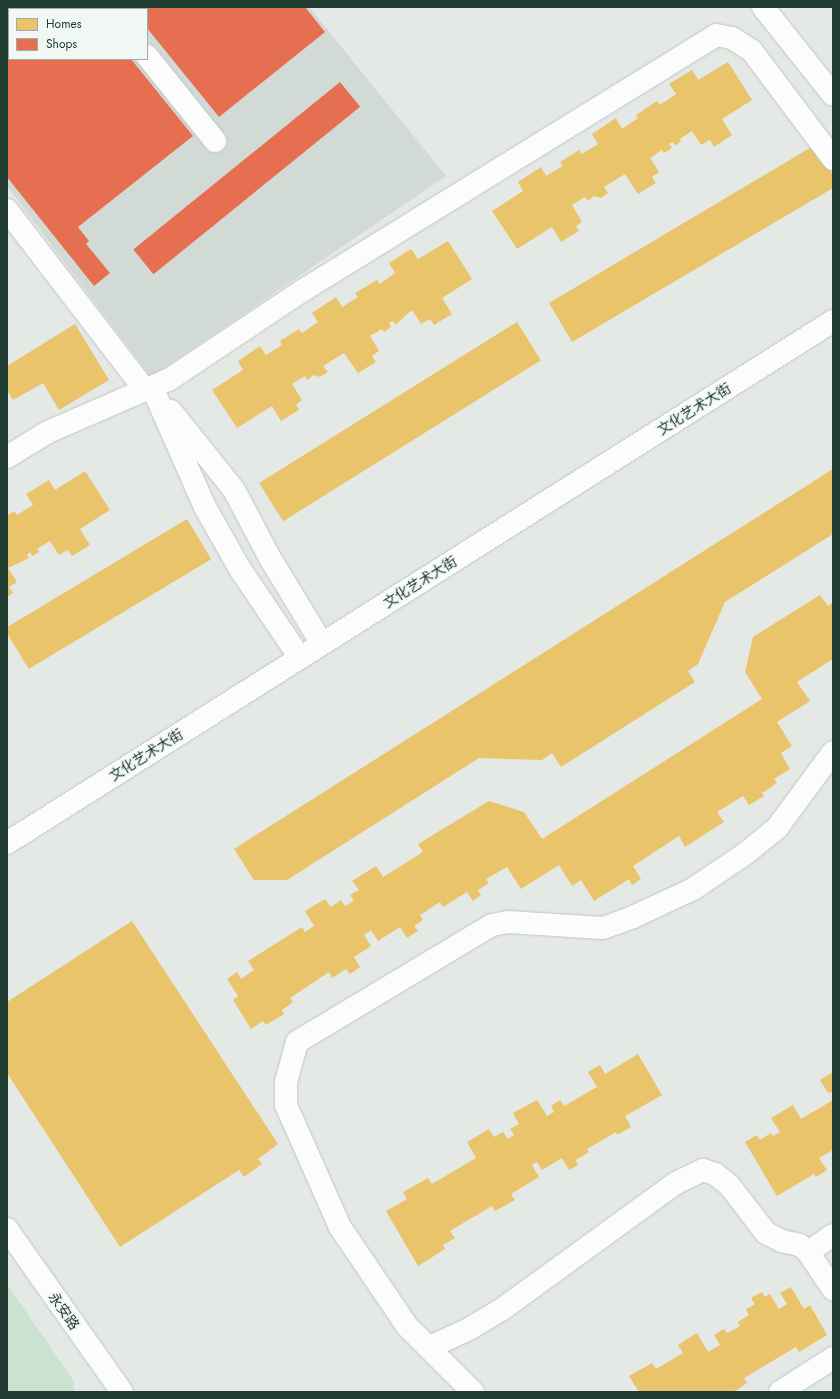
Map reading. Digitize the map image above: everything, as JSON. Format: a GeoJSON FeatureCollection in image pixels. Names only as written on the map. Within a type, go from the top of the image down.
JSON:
{"type":"FeatureCollection","features":[{"type":"Feature","properties":{"kind":"street"},"geometry":{"type":"LineString","coordinates":[[763,7],[833,95]]}},
{"type":"Feature","properties":{"kind":"street"},"geometry":{"type":"LineString","coordinates":[[7,457],[48,432],[170,379],[302,291],[716,35],[732,38],[752,51],[833,159]]}},
{"type":"Feature","properties":{"kind":"street"},"geometry":{"type":"LineString","coordinates":[[148,57],[215,141]]}},
{"type":"Feature","properties":{"kind":"street"},"geometry":{"type":"LineString","coordinates":[[7,210],[148,388],[234,490],[270,558],[322,644]]}},
{"type":"Feature","properties":{"kind":"street","name":"文化艺术大街"},"geometry":{"type":"LineString","coordinates":[[7,843],[833,321]]}},
{"type":"Feature","properties":{"kind":"street"},"geometry":{"type":"LineString","coordinates":[[148,388],[205,507],[240,569],[300,658]]}},
{"type":"Feature","properties":{"kind":"street"},"geometry":{"type":"LineString","coordinates":[[473,1392],[430,1347],[407,1326],[340,1227],[301,1141],[285,1098],[286,1082],[297,1042],[492,926],[508,922],[603,928],[633,917],[693,888],[745,854],[777,828],[833,752]]}},
{"type":"Feature","properties":{"kind":"street"},"geometry":{"type":"LineString","coordinates":[[430,1347],[469,1329],[501,1310],[676,1183],[703,1170],[715,1174],[729,1185],[766,1233],[782,1241],[800,1245],[808,1252],[833,1289]]}},
{"type":"Feature","properties":{"kind":"street","name":"永安路"},"geometry":{"type":"LineString","coordinates":[[7,1229],[122,1392]]}},
{"type":"Feature","properties":{"kind":"street"},"geometry":{"type":"LineString","coordinates":[[808,1252],[833,1235]]}},
{"type":"Feature","properties":{"kind":"street"},"geometry":{"type":"LineString","coordinates":[[780,1392],[833,1358]]}},
{"type":"Feature","properties":{"kind":"shaded area"},"geometry":{"type":"Polygon","coordinates":[[[7,7],[309,7],[446,176],[151,377],[7,186],[7,7]]]}},
{"type":"Feature","properties":{"kind":"green space"},"geometry":{"type":"Polygon","coordinates":[[[7,1284],[73,1380],[75,1392],[7,1392],[7,1284]]]}},
{"type":"Feature","properties":{"kind":"building: Homes"},"geometry":{"type":"Polygon","coordinates":[[[728,62],[752,100],[722,119],[732,135],[714,147],[710,140],[701,145],[692,131],[680,139],[681,141],[675,146],[673,142],[669,144],[672,148],[664,153],[662,150],[650,158],[659,172],[652,177],[656,183],[638,194],[625,174],[604,187],[608,193],[601,198],[594,196],[588,201],[585,197],[572,205],[582,222],[576,226],[579,231],[561,242],[552,227],[517,249],[492,211],[523,191],[518,182],[541,167],[546,176],[563,166],[560,162],[579,150],[582,154],[598,144],[592,134],[616,118],[622,129],[638,118],[636,115],[657,101],[660,105],[676,94],[669,84],[692,70],[698,80],[728,62]]]}},
{"type":"Feature","properties":{"kind":"building: Homes"},"geometry":{"type":"Polygon","coordinates":[[[815,145],[833,175],[833,188],[572,342],[549,303],[815,145]]]}},
{"type":"Feature","properties":{"kind":"building: Homes"},"geometry":{"type":"Polygon","coordinates":[[[448,241],[472,279],[442,298],[452,314],[434,325],[430,319],[421,324],[412,310],[395,325],[393,321],[389,323],[391,327],[384,332],[382,329],[370,336],[379,351],[372,356],[376,362],[358,373],[344,353],[323,366],[328,372],[320,377],[314,375],[307,380],[305,376],[292,384],[302,400],[296,405],[299,410],[281,421],[272,406],[237,428],[212,390],[243,370],[238,361],[260,346],[266,355],[282,345],[280,341],[299,329],[302,333],[318,322],[312,313],[336,297],[342,307],[358,297],[355,293],[377,280],[380,284],[395,273],[389,263],[411,249],[418,259],[448,241]]]}},
{"type":"Feature","properties":{"kind":"building: Homes"},"geometry":{"type":"Polygon","coordinates":[[[517,322],[541,360],[283,521],[259,483],[517,322]]]}},
{"type":"Feature","properties":{"kind":"building: Homes"},"geometry":{"type":"Polygon","coordinates":[[[75,324],[109,380],[59,410],[43,383],[13,400],[7,390],[7,366],[75,324]]]}},
{"type":"Feature","properties":{"kind":"building: Homes"},"geometry":{"type":"Polygon","coordinates":[[[833,469],[833,534],[725,602],[698,664],[688,671],[695,682],[561,767],[552,753],[542,760],[479,758],[287,880],[254,880],[234,849],[833,469]]]}},
{"type":"Feature","properties":{"kind":"building: Homes"},"geometry":{"type":"Polygon","coordinates":[[[85,471],[110,510],[80,529],[90,545],[72,556],[68,550],[59,555],[50,541],[37,549],[39,552],[32,556],[30,552],[27,555],[29,558],[8,568],[17,582],[9,587],[13,593],[7,597],[7,516],[14,511],[17,515],[33,505],[26,494],[49,480],[55,490],[85,471]]]}},
{"type":"Feature","properties":{"kind":"building: Homes"},"geometry":{"type":"Polygon","coordinates":[[[187,519],[211,559],[29,669],[7,633],[7,627],[187,519]]]}},
{"type":"Feature","properties":{"kind":"building: Homes"},"geometry":{"type":"Polygon","coordinates":[[[820,595],[828,606],[833,603],[833,659],[797,682],[810,701],[777,722],[792,746],[781,753],[790,769],[774,779],[777,783],[762,793],[764,796],[749,805],[743,796],[717,812],[724,822],[685,847],[679,836],[633,866],[641,879],[632,885],[629,879],[594,901],[581,880],[572,886],[559,865],[521,889],[507,867],[486,879],[489,883],[478,890],[481,895],[473,901],[467,892],[443,907],[440,902],[420,915],[423,920],[414,926],[418,931],[407,938],[400,927],[378,941],[371,930],[364,935],[371,946],[354,957],[360,967],[350,974],[346,969],[332,978],[329,972],[290,998],[293,1002],[282,1010],[284,1014],[266,1025],[263,1021],[251,1029],[233,1000],[238,996],[227,979],[237,972],[241,979],[254,970],[248,961],[302,927],[305,932],[314,926],[305,911],[325,899],[331,907],[341,900],[345,906],[354,901],[350,895],[359,890],[352,881],[376,866],[383,877],[423,852],[418,844],[489,801],[524,812],[542,839],[762,699],[745,672],[753,637],[820,595]]]}},
{"type":"Feature","properties":{"kind":"building: Homes"},"geometry":{"type":"Polygon","coordinates":[[[132,921],[278,1144],[258,1159],[262,1164],[244,1177],[239,1170],[120,1247],[7,1073],[7,1002],[132,921]]]}},
{"type":"Feature","properties":{"kind":"building: Homes"},"geometry":{"type":"Polygon","coordinates":[[[638,1054],[662,1095],[625,1116],[631,1127],[617,1135],[616,1132],[587,1149],[589,1152],[576,1160],[578,1165],[569,1170],[562,1158],[542,1170],[537,1162],[532,1165],[539,1177],[511,1194],[515,1200],[495,1211],[492,1206],[450,1231],[455,1238],[443,1245],[445,1249],[418,1266],[386,1211],[407,1199],[403,1192],[428,1178],[432,1184],[476,1158],[467,1142],[489,1129],[494,1137],[503,1132],[508,1139],[514,1135],[510,1129],[519,1124],[513,1113],[537,1100],[547,1116],[554,1112],[551,1106],[560,1100],[564,1106],[597,1087],[588,1072],[600,1065],[605,1074],[638,1054]]]}},
{"type":"Feature","properties":{"kind":"building: Homes"},"geometry":{"type":"Polygon","coordinates":[[[833,1072],[833,1094],[831,1092],[828,1093],[820,1080],[833,1072]]]}},
{"type":"Feature","properties":{"kind":"building: Homes"},"geometry":{"type":"Polygon","coordinates":[[[833,1100],[833,1150],[819,1158],[827,1170],[816,1177],[814,1174],[777,1196],[745,1142],[757,1135],[760,1140],[771,1133],[773,1136],[780,1132],[771,1118],[793,1105],[801,1119],[833,1100]]]}},
{"type":"Feature","properties":{"kind":"building: Homes"},"geometry":{"type":"Polygon","coordinates":[[[791,1287],[804,1309],[810,1305],[827,1335],[799,1352],[796,1347],[744,1378],[747,1383],[734,1392],[639,1392],[629,1376],[652,1363],[656,1369],[683,1353],[678,1345],[697,1333],[708,1352],[720,1345],[714,1335],[724,1329],[727,1333],[740,1326],[738,1322],[749,1315],[746,1309],[755,1304],[751,1298],[762,1292],[765,1297],[770,1294],[779,1309],[787,1304],[780,1293],[791,1287]]]}},
{"type":"Feature","properties":{"kind":"building: Shops"},"geometry":{"type":"Polygon","coordinates":[[[7,7],[89,7],[90,8],[8,8],[8,60],[132,60],[193,136],[78,227],[89,241],[86,244],[110,273],[94,286],[7,177],[7,7]]]}},
{"type":"Feature","properties":{"kind":"building: Shops"},"geometry":{"type":"Polygon","coordinates":[[[130,7],[305,7],[325,32],[219,117],[148,29],[148,8],[130,7]]]}},
{"type":"Feature","properties":{"kind":"building: Shops"},"geometry":{"type":"Polygon","coordinates":[[[340,82],[360,107],[153,274],[133,249],[340,82]]]}}]}
